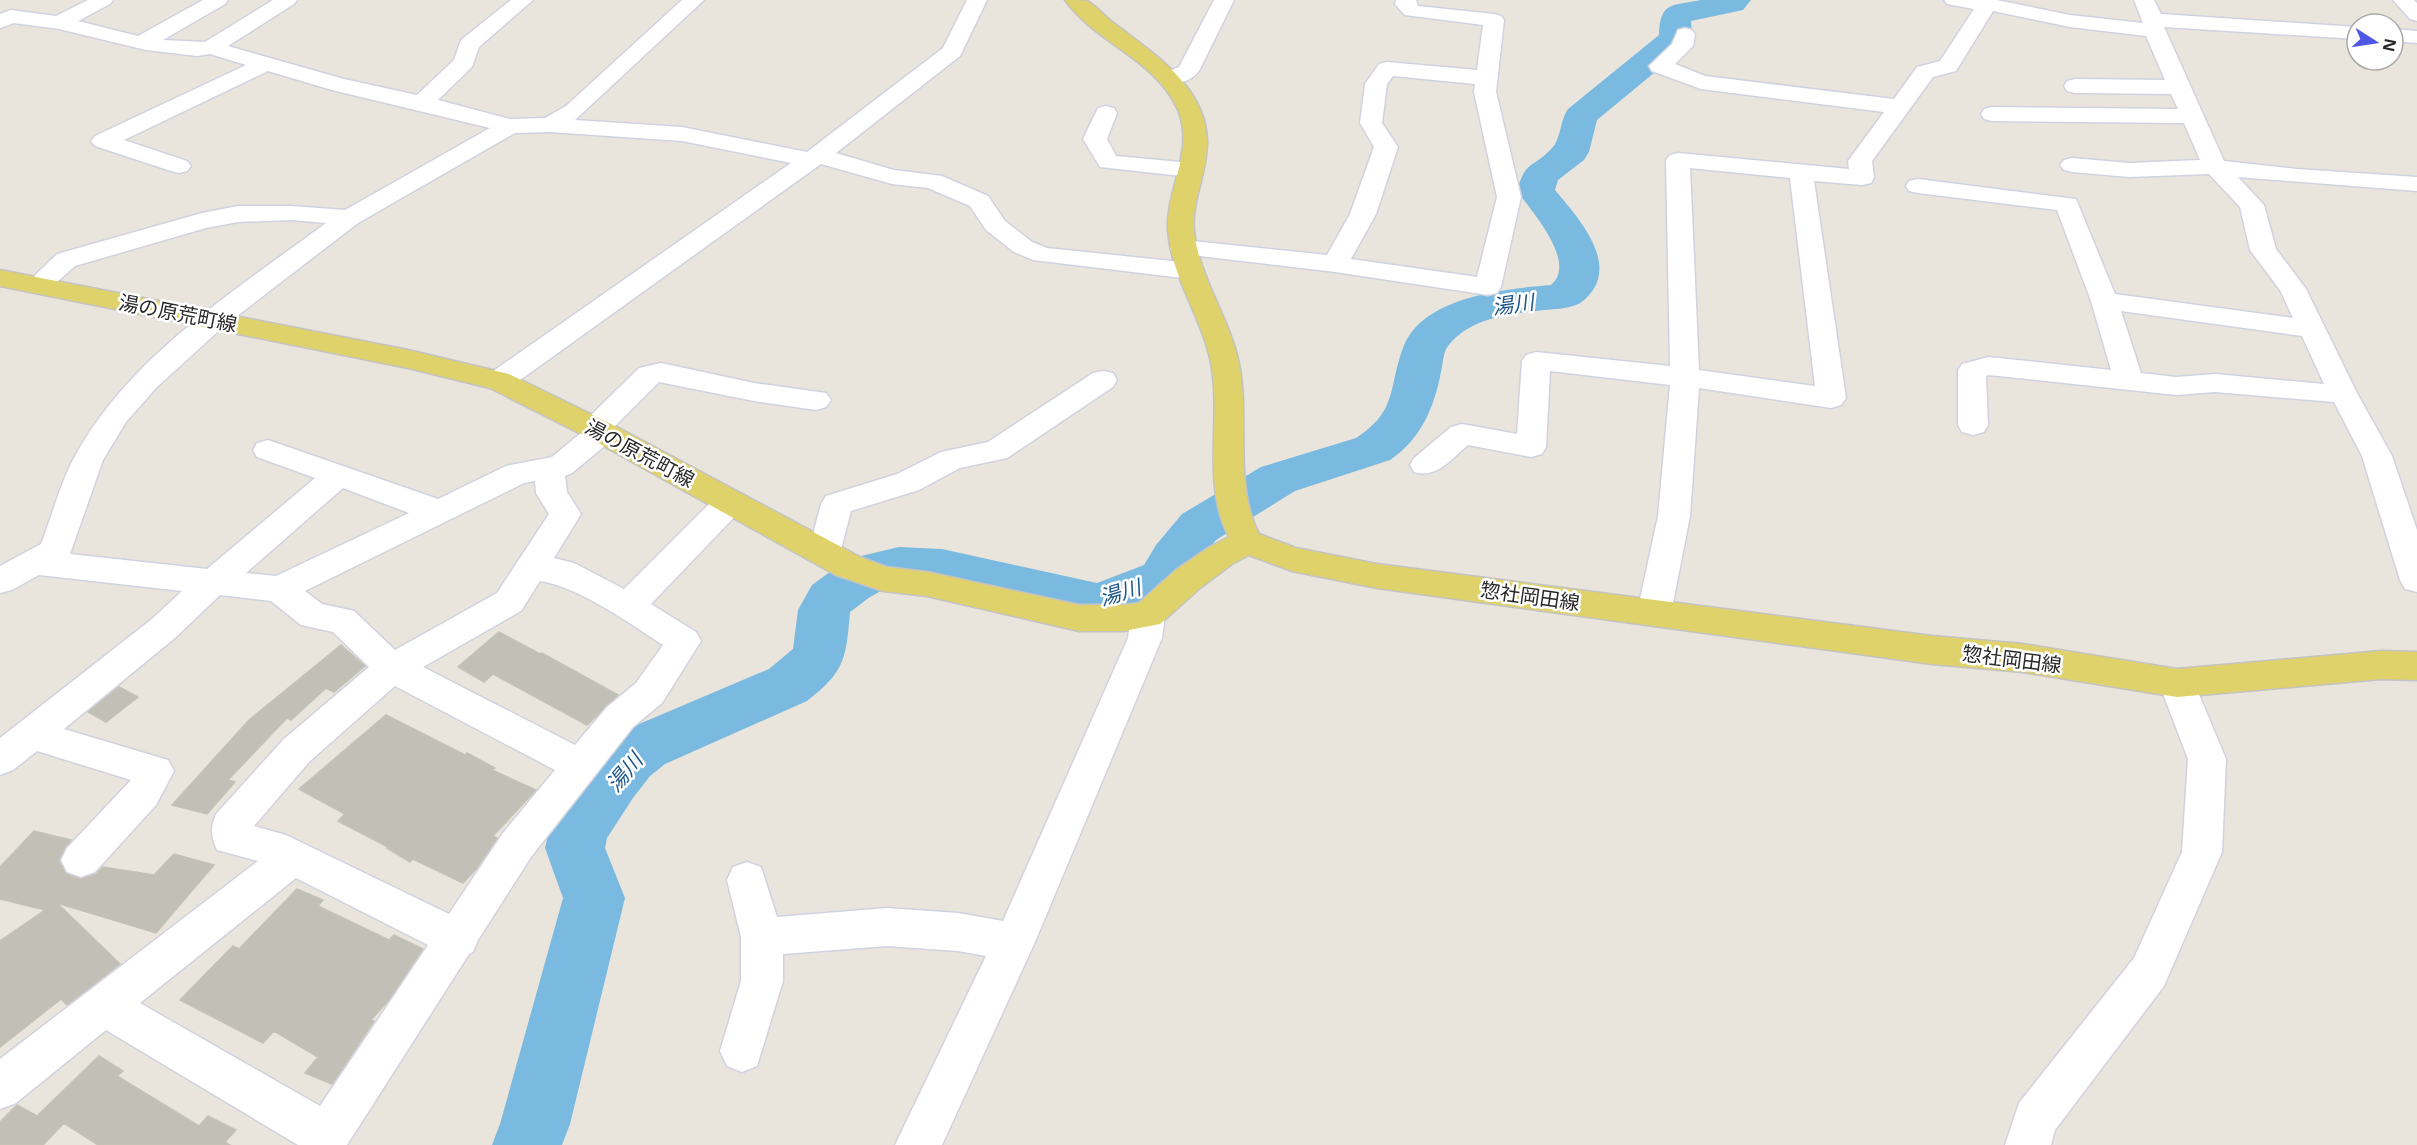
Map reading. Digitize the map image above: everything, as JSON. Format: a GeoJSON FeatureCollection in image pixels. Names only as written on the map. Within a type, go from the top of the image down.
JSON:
{"type":"FeatureCollection","features":[{"type":"Feature","properties":{"kind":"main road"},"geometry":{"type":"LineString","coordinates":[[1076,0],[1095,20],[1169,79],[1188,109],[1196,130],[1196,148],[1182,208],[1180,227],[1187,260],[1226,364],[1234,514],[1247,542],[1220,556],[1188,579],[1148,615]]}},
{"type":"Feature","properties":{"kind":"main road","name":"湯の原荒町線"},"geometry":{"type":"LineString","coordinates":[[0,278],[408,359],[498,381],[599,430],[848,566],[884,579],[927,584],[1079,618],[1148,615]]}},
{"type":"Feature","properties":{"kind":"main road","name":"惣社岡田線"},"geometry":{"type":"LineString","coordinates":[[1247,542],[1292,559],[1377,576],[1932,650],[2023,658],[2177,683],[2381,664],[2417,666]]}},
{"type":"Feature","properties":{"kind":"street"},"geometry":{"type":"LineString","coordinates":[[59,23],[103,0]]}},
{"type":"Feature","properties":{"kind":"street"},"geometry":{"type":"LineString","coordinates":[[141,43],[218,0]]}},
{"type":"Feature","properties":{"kind":"street"},"geometry":{"type":"LineString","coordinates":[[211,48],[287,0]]}},
{"type":"Feature","properties":{"kind":"street"},"geometry":{"type":"LineString","coordinates":[[422,103],[464,63],[469,45],[523,0]]}},
{"type":"Feature","properties":{"kind":"street"},"geometry":{"type":"LineString","coordinates":[[550,125],[574,111],[694,0]]}},
{"type":"Feature","properties":{"kind":"street"},"geometry":{"type":"LineString","coordinates":[[498,381],[815,158],[952,51],[977,0]]}},
{"type":"Feature","properties":{"kind":"street"},"geometry":{"type":"LineString","coordinates":[[1169,79],[1188,71],[1224,0]]}},
{"type":"Feature","properties":{"kind":"street"},"geometry":{"type":"LineString","coordinates":[[4,18],[59,23],[141,43],[197,50],[211,48],[340,86],[422,103],[510,126],[550,125],[682,134],[815,158],[892,177],[933,181],[979,201],[988,212],[994,225],[1023,247],[1042,255],[1335,264],[1488,287],[1509,197],[1485,92],[1494,20],[1412,11],[1405,4],[1406,0]]}},
{"type":"Feature","properties":{"kind":"street"},"geometry":{"type":"LineString","coordinates":[[1954,0],[1987,4],[2070,21],[2151,17],[2345,32]]}},
{"type":"Feature","properties":{"kind":"street"},"geometry":{"type":"LineString","coordinates":[[2403,0],[2417,15]]}},
{"type":"Feature","properties":{"kind":"street"},"geometry":{"type":"LineString","coordinates":[[1654,613],[1674,516],[1685,377],[1678,160],[1862,178],[1860,161],[1925,72],[1948,66],[1987,4]]}},
{"type":"Feature","properties":{"kind":"street"},"geometry":{"type":"LineString","coordinates":[[2151,17],[2215,167],[2252,205],[2263,250],[2293,289],[2343,393],[2377,456],[2417,580]]}},
{"type":"Feature","properties":{"kind":"street"},"geometry":{"type":"LineString","coordinates":[[1685,34],[1682,45],[1660,66],[1701,82],[1900,107]]}},
{"type":"Feature","properties":{"kind":"street"},"geometry":{"type":"LineString","coordinates":[[179,166],[103,141],[267,63]]}},
{"type":"Feature","properties":{"kind":"street"},"geometry":{"type":"LineString","coordinates":[[1335,264],[1363,214],[1386,147],[1371,123],[1376,84],[1387,69],[1487,78]]}},
{"type":"Feature","properties":{"kind":"street"},"geometry":{"type":"LineString","coordinates":[[2075,86],[2180,87]]}},
{"type":"Feature","properties":{"kind":"street"},"geometry":{"type":"LineString","coordinates":[[1106,113],[1095,139],[1108,162],[1191,170]]}},
{"type":"Feature","properties":{"kind":"street"},"geometry":{"type":"LineString","coordinates":[[1992,114],[2193,116]]}},
{"type":"Feature","properties":{"kind":"street"},"geometry":{"type":"LineString","coordinates":[[10,574],[55,550],[88,460],[115,416],[146,381],[213,320],[349,218],[510,126]]}},
{"type":"Feature","properties":{"kind":"street"},"geometry":{"type":"LineString","coordinates":[[2072,165],[2128,170],[2215,167],[2297,176],[2417,184]]}},
{"type":"Feature","properties":{"kind":"street"},"geometry":{"type":"LineString","coordinates":[[1425,465],[1462,434],[1531,447],[1536,361],[1685,377],[1831,398],[1801,171]]}},
{"type":"Feature","properties":{"kind":"street"},"geometry":{"type":"LineString","coordinates":[[1918,186],[2067,204],[2104,301],[2129,381]]}},
{"type":"Feature","properties":{"kind":"street"},"geometry":{"type":"LineString","coordinates":[[38,285],[66,260],[202,221],[238,214],[259,213],[349,218]]}},
{"type":"Feature","properties":{"kind":"street"},"geometry":{"type":"LineString","coordinates":[[2104,301],[2314,329]]}},
{"type":"Feature","properties":{"kind":"street"},"geometry":{"type":"LineString","coordinates":[[1973,424],[1972,370],[1989,366],[2176,386],[2215,383],[2313,393],[2343,393]]}},
{"type":"Feature","properties":{"kind":"street"},"geometry":{"type":"LineString","coordinates":[[10,574],[213,582],[279,589],[517,474],[561,466],[599,430],[649,375],[661,372],[754,392],[816,400]]}},
{"type":"Feature","properties":{"kind":"street"},"geometry":{"type":"LineString","coordinates":[[824,553],[837,504],[908,482],[952,459],[996,451],[1103,380]]}},
{"type":"Feature","properties":{"kind":"street"},"geometry":{"type":"LineString","coordinates":[[268,450],[441,512]]}},
{"type":"Feature","properties":{"kind":"street"},"geometry":{"type":"LineString","coordinates":[[458,939],[272,847],[231,838],[230,826],[297,750],[392,668],[508,602],[565,514],[552,493],[548,469]]}},
{"type":"Feature","properties":{"kind":"street"},"geometry":{"type":"LineString","coordinates":[[0,759],[164,628],[213,582],[339,475]]}},
{"type":"Feature","properties":{"kind":"street"},"geometry":{"type":"LineString","coordinates":[[628,606],[730,502]]}},
{"type":"Feature","properties":{"kind":"street"},"geometry":{"type":"LineString","coordinates":[[104,1006],[324,1140],[458,939],[517,845],[620,717],[649,693],[684,640],[628,606],[562,572],[532,567]]}},
{"type":"Feature","properties":{"kind":"street"},"geometry":{"type":"LineString","coordinates":[[279,589],[313,616],[342,620],[392,668],[581,766]]}},
{"type":"Feature","properties":{"kind":"street"},"geometry":{"type":"LineString","coordinates":[[918,1145],[1014,942],[1144,638],[1148,615]]}},
{"type":"Feature","properties":{"kind":"street"},"geometry":{"type":"LineString","coordinates":[[2028,1145],[2035,1119],[2149,972],[2202,852],[2207,759],[2177,683]]}},
{"type":"Feature","properties":{"kind":"street"},"geometry":{"type":"LineString","coordinates":[[31,734],[155,771],[143,794],[81,860]]}},
{"type":"Feature","properties":{"kind":"street"},"geometry":{"type":"LineString","coordinates":[[0,1087],[292,858]]}},
{"type":"Feature","properties":{"kind":"street"},"geometry":{"type":"LineString","coordinates":[[742,1050],[762,981],[762,937],[747,880]]}},
{"type":"Feature","properties":{"kind":"street"},"geometry":{"type":"LineString","coordinates":[[762,937],[887,927],[958,932],[1014,942]]}},
{"type":"Feature","properties":{"kind":"building"},"geometry":{"type":"Polygon","coordinates":[[[499,632],[618,695],[587,725],[493,674],[484,682],[458,667],[499,632]]]}},
{"type":"Feature","properties":{"kind":"building"},"geometry":{"type":"Polygon","coordinates":[[[341,645],[365,666],[334,692],[326,688],[291,720],[287,718],[228,780],[235,782],[207,814],[172,805],[249,720],[341,645]]]}},
{"type":"Feature","properties":{"kind":"building"},"geometry":{"type":"Polygon","coordinates":[[[119,687],[138,697],[106,722],[88,712],[119,687]]]}},
{"type":"Feature","properties":{"kind":"building"},"geometry":{"type":"Polygon","coordinates":[[[386,715],[465,755],[467,753],[495,768],[492,770],[536,790],[493,836],[497,838],[477,868],[463,883],[413,859],[410,862],[388,847],[338,821],[345,814],[299,789],[386,715]]]}},
{"type":"Feature","properties":{"kind":"building"},"geometry":{"type":"Polygon","coordinates":[[[34,831],[71,840],[59,861],[66,874],[80,879],[96,874],[103,867],[154,875],[174,854],[214,865],[156,933],[57,903],[120,964],[67,1005],[61,999],[0,1047],[0,941],[45,910],[0,899],[0,867],[34,831]]]}},
{"type":"Feature","properties":{"kind":"building"},"geometry":{"type":"Polygon","coordinates":[[[297,889],[323,900],[318,906],[389,940],[394,935],[423,949],[389,1000],[371,1020],[374,1021],[332,1084],[305,1073],[318,1057],[274,1031],[263,1043],[180,1000],[233,946],[239,949],[297,889]]]}},
{"type":"Feature","properties":{"kind":"building"},"geometry":{"type":"Polygon","coordinates":[[[99,1056],[123,1071],[117,1076],[199,1126],[208,1116],[236,1130],[225,1142],[230,1145],[98,1145],[64,1123],[43,1145],[0,1145],[0,1122],[17,1105],[37,1116],[99,1056]]]}},
{"type":"Feature","properties":{"kind":"waterway","name":"湯川"},"geometry":{"type":"LineString","coordinates":[[527,1145],[535,1124],[594,898],[575,848],[579,831],[612,781],[630,759],[645,747],[788,685],[808,670],[819,654],[824,610],[830,599],[852,583],[879,569],[899,566],[942,568],[1099,603],[1162,579],[1174,558],[1199,527],[1278,479],[1373,449],[1384,442],[1393,434],[1406,415],[1414,393],[1424,348],[1440,329],[1471,311],[1508,302],[1563,296],[1575,286],[1580,273],[1579,259],[1565,229],[1536,191],[1540,175],[1571,152],[1580,116],[1671,42],[1676,36],[1675,18],[1680,14],[1732,3],[1735,0]]}}]}
